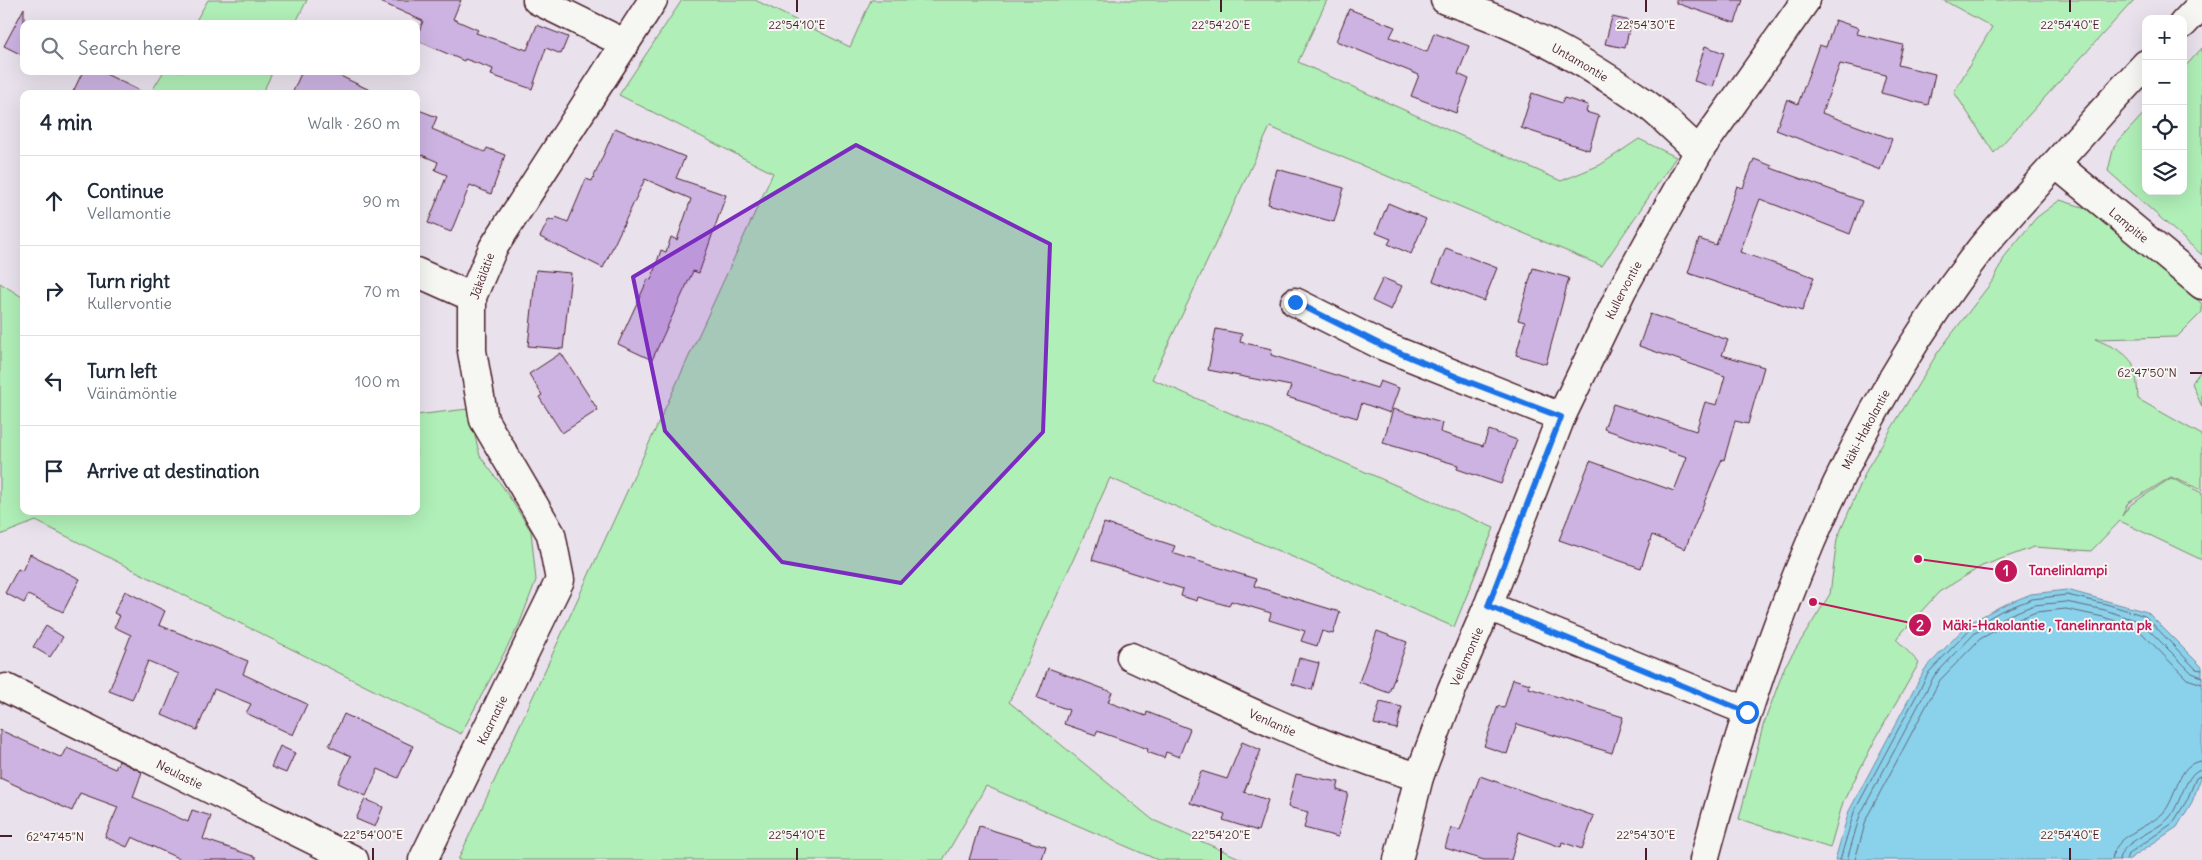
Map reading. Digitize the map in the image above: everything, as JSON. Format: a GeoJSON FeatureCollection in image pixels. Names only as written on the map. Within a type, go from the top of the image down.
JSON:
{"type":"FeatureCollection","features":[{"type":"Feature","properties":{"kind":"street"},"geometry":{"type":"LineString","coordinates":[[538,0],[624,43]]}},
{"type":"Feature","properties":{"kind":"street","name":"Jäkälätie"},"geometry":{"type":"LineString","coordinates":[[560,580],[551,534],[484,420],[472,351],[472,297],[492,248],[653,0]]}},
{"type":"Feature","properties":{"kind":"street","name":"Untamontie"},"geometry":{"type":"LineString","coordinates":[[1445,0],[1480,11],[1556,48],[1646,104],[1699,152]]}},
{"type":"Feature","properties":{"kind":"street","name":"Kullervontie"},"geometry":{"type":"LineString","coordinates":[[1488,606],[1561,417],[1622,290],[1699,152],[1806,0]]}},
{"type":"Feature","properties":{"kind":"street"},"geometry":{"type":"LineString","coordinates":[[2187,20],[2202,4]]}},
{"type":"Feature","properties":{"kind":"street","name":"Mäki-Hakolantie"},"geometry":{"type":"LineString","coordinates":[[1704,860],[1747,712],[1791,587],[1839,477],[1877,404],[1927,324],[1979,250],[2142,68]]}},
{"type":"Feature","properties":{"kind":"street","name":"Lampitie"},"geometry":{"type":"LineString","coordinates":[[2056,164],[2202,285]]}},
{"type":"Feature","properties":{"kind":"street"},"geometry":{"type":"LineString","coordinates":[[420,274],[472,297]]}},
{"type":"Feature","properties":{"kind":"street"},"geometry":{"type":"LineString","coordinates":[[1295,302],[1381,345],[1469,382],[1561,417]]}},
{"type":"Feature","properties":{"kind":"street","name":"Kaarnatie"},"geometry":{"type":"LineString","coordinates":[[423,860],[560,580]]}},
{"type":"Feature","properties":{"kind":"street"},"geometry":{"type":"LineString","coordinates":[[1488,606],[1747,712]]}},
{"type":"Feature","properties":{"kind":"street","name":"Vellamontie"},"geometry":{"type":"LineString","coordinates":[[1398,860],[1419,777],[1452,689],[1488,606]]}},
{"type":"Feature","properties":{"kind":"street","name":"Venlantie"},"geometry":{"type":"LineString","coordinates":[[1131,657],[1259,716],[1378,765],[1419,777]]}},
{"type":"Feature","properties":{"kind":"street","name":"Neulastie"},"geometry":{"type":"LineString","coordinates":[[6,688],[354,860]]}},
{"type":"Feature","properties":{"kind":"highlighted area"},"geometry":{"type":"Polygon","coordinates":[[[856,145],[1050,244],[1043,432],[901,583],[782,562],[665,431],[633,277],[856,145]]]}},
{"type":"Feature","properties":{"kind":"green space"},"geometry":{"type":"Polygon","coordinates":[[[208,0],[307,0],[297,20],[196,20],[208,0]]]}},
{"type":"Feature","properties":{"kind":"green space"},"geometry":{"type":"Polygon","coordinates":[[[682,0],[755,0],[850,47],[871,0],[1327,0],[1298,62],[1561,181],[1600,165],[1639,139],[1676,157],[1602,266],[1270,127],[1152,379],[1494,528],[1454,627],[1110,478],[1009,702],[1153,820],[1244,860],[1158,860],[986,786],[943,860],[458,860],[773,173],[619,95],[682,0]]]}},
{"type":"Feature","properties":{"kind":"green space"},"geometry":{"type":"Polygon","coordinates":[[[1943,0],[2134,0],[1994,153],[1954,92],[1992,27],[1943,0]]]}},
{"type":"Feature","properties":{"kind":"green space"},"geometry":{"type":"Polygon","coordinates":[[[2202,48],[2202,255],[2108,171],[2114,146],[2142,115],[2142,195],[2187,195],[2187,65],[2202,48]]]}},
{"type":"Feature","properties":{"kind":"green space"},"geometry":{"type":"Polygon","coordinates":[[[162,75],[271,75],[264,90],[152,90],[162,75]]]}},
{"type":"Feature","properties":{"kind":"green space"},"geometry":{"type":"Polygon","coordinates":[[[2060,200],[2089,209],[2154,258],[2202,304],[2202,312],[2177,337],[2095,339],[2117,349],[2130,360],[2136,375],[2138,399],[2202,435],[2202,490],[2171,477],[2128,503],[2122,516],[2130,505],[2171,478],[2202,493],[2202,560],[2120,521],[2091,551],[2034,547],[1982,566],[1939,592],[1896,639],[1919,663],[1875,740],[1843,802],[1830,848],[1739,819],[1763,726],[1785,666],[1830,594],[1837,539],[1868,467],[1938,352],[1994,279],[2005,256],[2036,218],[2060,200]]]}},
{"type":"Feature","properties":{"kind":"green space"},"geometry":{"type":"Polygon","coordinates":[[[0,283],[20,296],[20,515],[420,515],[420,415],[468,409],[480,456],[503,487],[531,531],[536,580],[519,625],[461,734],[36,521],[0,535],[0,283]]]}},
{"type":"Feature","properties":{"kind":"green space"},"geometry":{"type":"Polygon","coordinates":[[[2202,369],[2202,407],[2192,383],[2202,369]]]}},
{"type":"Feature","properties":{"kind":"water"},"geometry":{"type":"Polygon","coordinates":[[[2067,590],[2147,612],[2202,667],[2202,775],[2192,802],[2177,827],[2128,860],[1835,860],[1849,811],[1925,669],[1968,624],[1999,607],[2031,594],[2067,590]]]}},
{"type":"Feature","properties":{"kind":"building"},"geometry":{"type":"Polygon","coordinates":[[[376,0],[461,0],[453,19],[478,30],[476,33],[527,50],[537,25],[568,37],[561,54],[546,48],[532,89],[491,75],[493,69],[465,59],[464,61],[420,42],[420,29],[423,21],[376,0]]]}},
{"type":"Feature","properties":{"kind":"building"},"geometry":{"type":"Polygon","coordinates":[[[1676,0],[1743,0],[1735,23],[1676,3],[1676,0]]]}},
{"type":"Feature","properties":{"kind":"building"},"geometry":{"type":"Polygon","coordinates":[[[24,8],[24,20],[20,20],[20,54],[4,46],[24,8]]]}},
{"type":"Feature","properties":{"kind":"building"},"geometry":{"type":"Polygon","coordinates":[[[1349,9],[1395,27],[1390,37],[1427,52],[1434,33],[1469,46],[1458,74],[1469,79],[1456,113],[1411,96],[1419,75],[1336,41],[1349,9]]]}},
{"type":"Feature","properties":{"kind":"building"},"geometry":{"type":"Polygon","coordinates":[[[1612,17],[1631,21],[1625,48],[1605,44],[1612,17]]]}},
{"type":"Feature","properties":{"kind":"building"},"geometry":{"type":"Polygon","coordinates":[[[1835,20],[1859,28],[1857,34],[1903,45],[1898,65],[1935,74],[1928,105],[1881,93],[1886,75],[1840,64],[1822,113],[1892,139],[1880,170],[1776,130],[1787,99],[1798,104],[1819,45],[1826,47],[1835,20]]]}},
{"type":"Feature","properties":{"kind":"building"},"geometry":{"type":"Polygon","coordinates":[[[1705,46],[1724,53],[1713,87],[1694,81],[1705,46]]]}},
{"type":"Feature","properties":{"kind":"building"},"geometry":{"type":"Polygon","coordinates":[[[81,75],[108,75],[138,90],[74,90],[81,75]]]}},
{"type":"Feature","properties":{"kind":"building"},"geometry":{"type":"Polygon","coordinates":[[[300,75],[338,75],[370,90],[294,90],[300,75]]]}},
{"type":"Feature","properties":{"kind":"building"},"geometry":{"type":"Polygon","coordinates":[[[1532,93],[1562,103],[1564,98],[1588,105],[1586,112],[1599,116],[1589,150],[1521,128],[1532,93]]]}},
{"type":"Feature","properties":{"kind":"building"},"geometry":{"type":"Polygon","coordinates":[[[420,111],[437,117],[432,129],[485,152],[487,148],[505,155],[491,194],[470,185],[451,232],[428,223],[447,175],[435,170],[438,162],[422,155],[420,159],[420,111]]]}},
{"type":"Feature","properties":{"kind":"building"},"geometry":{"type":"Polygon","coordinates":[[[615,128],[685,157],[676,178],[726,195],[699,273],[693,271],[652,360],[618,344],[648,279],[651,280],[661,250],[666,252],[671,237],[677,240],[691,199],[645,179],[603,268],[540,237],[549,219],[554,221],[556,217],[568,222],[586,179],[592,181],[615,128]]]}},
{"type":"Feature","properties":{"kind":"building"},"geometry":{"type":"Polygon","coordinates":[[[1754,159],[1772,166],[1771,168],[1862,201],[1850,234],[1760,199],[1740,252],[1814,277],[1802,311],[1688,273],[1699,239],[1716,245],[1737,186],[1743,188],[1754,159]]]}},
{"type":"Feature","properties":{"kind":"building"},"geometry":{"type":"Polygon","coordinates":[[[1277,169],[1344,188],[1334,222],[1268,204],[1277,169]]]}},
{"type":"Feature","properties":{"kind":"building"},"geometry":{"type":"Polygon","coordinates":[[[1388,203],[1426,219],[1411,254],[1388,244],[1391,239],[1376,233],[1388,203]]]}},
{"type":"Feature","properties":{"kind":"building"},"geometry":{"type":"Polygon","coordinates":[[[1446,248],[1497,268],[1484,301],[1433,281],[1446,248]]]}},
{"type":"Feature","properties":{"kind":"building"},"geometry":{"type":"Polygon","coordinates":[[[1533,268],[1569,278],[1546,364],[1516,355],[1525,322],[1518,320],[1533,268]]]}},
{"type":"Feature","properties":{"kind":"building"},"geometry":{"type":"Polygon","coordinates":[[[536,270],[571,273],[563,349],[528,346],[536,270]]]}},
{"type":"Feature","properties":{"kind":"building"},"geometry":{"type":"Polygon","coordinates":[[[1383,278],[1402,286],[1391,310],[1372,301],[1383,278]]]}},
{"type":"Feature","properties":{"kind":"building"},"geometry":{"type":"Polygon","coordinates":[[[1650,314],[1728,340],[1722,355],[1764,367],[1748,424],[1735,421],[1724,460],[1722,459],[1685,549],[1652,535],[1641,568],[1559,540],[1590,461],[1674,491],[1687,457],[1604,429],[1613,404],[1696,431],[1705,402],[1717,405],[1725,376],[1639,346],[1650,314]]]}},
{"type":"Feature","properties":{"kind":"building"},"geometry":{"type":"Polygon","coordinates":[[[1216,329],[1242,334],[1240,342],[1272,349],[1271,355],[1377,388],[1380,381],[1399,388],[1390,413],[1362,403],[1357,418],[1287,397],[1291,386],[1208,370],[1216,329]]]}},
{"type":"Feature","properties":{"kind":"building"},"geometry":{"type":"Polygon","coordinates":[[[561,353],[598,410],[562,433],[539,397],[542,395],[529,374],[561,353]]]}},
{"type":"Feature","properties":{"kind":"building"},"geometry":{"type":"Polygon","coordinates":[[[1393,409],[1442,423],[1440,432],[1483,446],[1489,430],[1517,440],[1501,484],[1457,469],[1458,465],[1383,443],[1393,409]]]}},
{"type":"Feature","properties":{"kind":"building"},"geometry":{"type":"Polygon","coordinates":[[[1104,523],[1175,546],[1172,553],[1256,579],[1254,586],[1340,612],[1333,634],[1322,631],[1317,646],[1301,641],[1305,631],[1269,620],[1271,613],[1231,601],[1229,606],[1198,597],[1197,601],[1181,596],[1183,589],[1092,560],[1104,523]]]}},
{"type":"Feature","properties":{"kind":"building"},"geometry":{"type":"Polygon","coordinates":[[[30,554],[80,579],[63,612],[28,595],[24,603],[5,593],[18,569],[22,571],[30,554]]]}},
{"type":"Feature","properties":{"kind":"building"},"geometry":{"type":"Polygon","coordinates":[[[125,591],[165,611],[159,625],[248,661],[243,674],[307,704],[293,735],[246,713],[251,704],[214,689],[197,730],[162,715],[179,674],[148,661],[132,700],[109,691],[131,635],[114,627],[120,616],[114,613],[125,591]]]}},
{"type":"Feature","properties":{"kind":"building"},"geometry":{"type":"Polygon","coordinates":[[[46,626],[63,637],[50,657],[33,647],[46,626]]]}},
{"type":"Feature","properties":{"kind":"building"},"geometry":{"type":"Polygon","coordinates":[[[1377,631],[1407,642],[1389,693],[1359,682],[1377,631]]]}},
{"type":"Feature","properties":{"kind":"building"},"geometry":{"type":"Polygon","coordinates":[[[1299,658],[1319,663],[1312,690],[1292,684],[1299,658]]]}},
{"type":"Feature","properties":{"kind":"building"},"geometry":{"type":"Polygon","coordinates":[[[1048,668],[1112,692],[1108,702],[1146,716],[1147,712],[1190,729],[1179,757],[1166,752],[1164,758],[1147,752],[1148,749],[1097,731],[1096,735],[1064,724],[1069,710],[1037,698],[1048,668]]]}},
{"type":"Feature","properties":{"kind":"building"},"geometry":{"type":"Polygon","coordinates":[[[1513,679],[1530,684],[1529,688],[1623,717],[1612,753],[1517,724],[1507,754],[1484,746],[1498,706],[1504,708],[1513,679]]]}},
{"type":"Feature","properties":{"kind":"building"},"geometry":{"type":"Polygon","coordinates":[[[1380,702],[1402,707],[1397,729],[1374,724],[1380,702]]]}},
{"type":"Feature","properties":{"kind":"building"},"geometry":{"type":"Polygon","coordinates":[[[344,714],[413,746],[398,778],[378,769],[366,796],[338,783],[351,756],[329,746],[344,714]]]}},
{"type":"Feature","properties":{"kind":"building"},"geometry":{"type":"Polygon","coordinates":[[[0,730],[62,758],[67,748],[115,769],[119,761],[142,772],[133,797],[188,822],[192,810],[211,816],[203,839],[256,857],[256,860],[182,860],[132,837],[127,847],[105,837],[118,807],[80,793],[72,811],[0,778],[0,730]]]}},
{"type":"Feature","properties":{"kind":"building"},"geometry":{"type":"Polygon","coordinates":[[[1242,742],[1261,750],[1244,792],[1268,800],[1258,831],[1223,820],[1225,814],[1190,803],[1201,771],[1227,779],[1242,742]]]}},
{"type":"Feature","properties":{"kind":"building"},"geometry":{"type":"Polygon","coordinates":[[[280,746],[295,753],[286,773],[271,767],[280,746]]]}},
{"type":"Feature","properties":{"kind":"building"},"geometry":{"type":"Polygon","coordinates":[[[1296,774],[1339,782],[1337,790],[1348,793],[1338,837],[1304,828],[1308,812],[1288,807],[1296,774]]]}},
{"type":"Feature","properties":{"kind":"building"},"geometry":{"type":"Polygon","coordinates":[[[1480,776],[1594,816],[1582,849],[1562,842],[1561,847],[1519,832],[1511,860],[1484,860],[1445,848],[1451,828],[1460,830],[1480,776]]]}},
{"type":"Feature","properties":{"kind":"building"},"geometry":{"type":"Polygon","coordinates":[[[365,799],[383,807],[375,827],[356,819],[365,799]]]}},
{"type":"Feature","properties":{"kind":"building"},"geometry":{"type":"Polygon","coordinates":[[[979,826],[1046,847],[1042,860],[969,860],[979,826]]]}},
{"type":"Feature","properties":{"kind":"place","name":"Tanelinlampi"},"geometry":{"type":"Point","coordinates":[1918,559]}},
{"type":"Feature","properties":{"kind":"place","name":"Mäki-Hakolantie , Tanelinranta pk"},"geometry":{"type":"Point","coordinates":[1813,602]}},
{"type":"Feature","properties":{"kind":"route"},"geometry":{"type":"LineString","coordinates":[[1295,302],[1381,345],[1469,382],[1561,417],[1488,606],[1747,712]]}}]}
